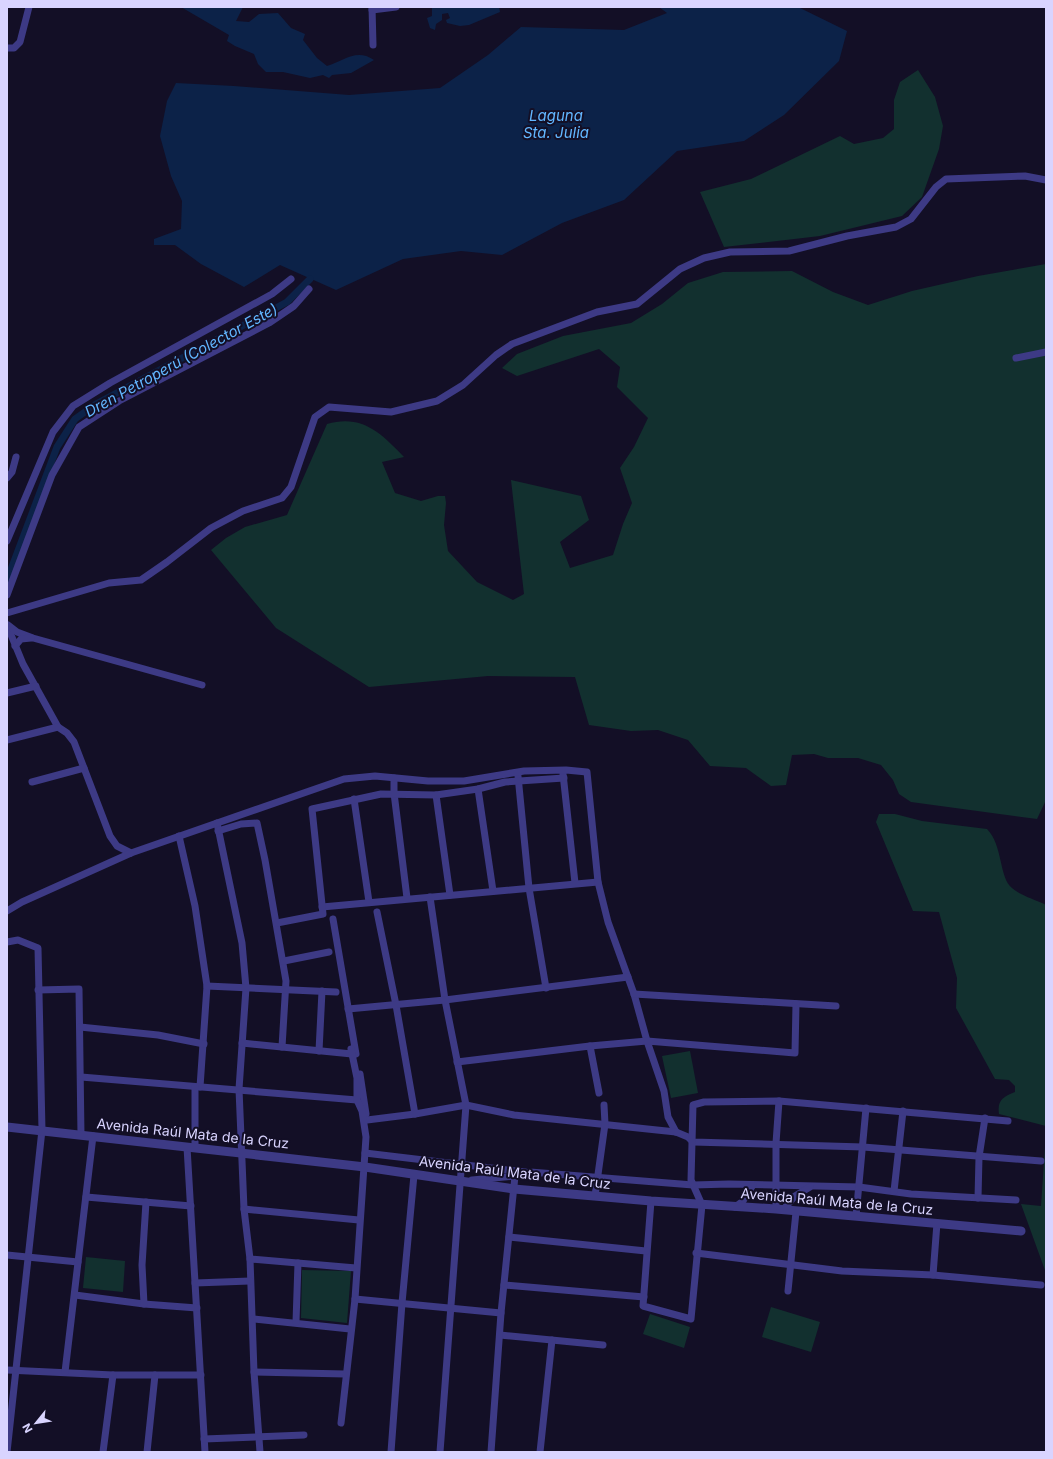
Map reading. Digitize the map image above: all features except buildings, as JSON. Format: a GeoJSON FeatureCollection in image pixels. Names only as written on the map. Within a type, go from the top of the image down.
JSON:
{"type":"FeatureCollection","features":[{"type":"Feature","properties":{"kind":"street"},"geometry":{"type":"LineString","coordinates":[[7,48],[14,48],[20,42],[29,7]]}},
{"type":"Feature","properties":{"kind":"street"},"geometry":{"type":"LineString","coordinates":[[373,45],[372,8],[396,7]]}},
{"type":"Feature","properties":{"kind":"street"},"geometry":{"type":"LineString","coordinates":[[7,613],[109,583],[141,580],[211,528],[243,511],[282,498],[292,487],[315,417],[329,407],[391,412],[436,401],[463,385],[496,355],[512,344],[597,312],[637,304],[680,270],[704,258],[730,252],[797,249],[852,235],[896,228],[911,219],[936,187],[946,179],[1025,176],[1046,180]]}},
{"type":"Feature","properties":{"kind":"street"},"geometry":{"type":"LineString","coordinates":[[7,542],[53,432],[73,406],[104,387],[272,294],[291,279]]}},
{"type":"Feature","properties":{"kind":"street"},"geometry":{"type":"LineString","coordinates":[[7,594],[52,475],[79,427],[118,401],[269,323],[294,306],[309,289]]}},
{"type":"Feature","properties":{"kind":"street"},"geometry":{"type":"LineString","coordinates":[[1016,358],[1046,352]]}},
{"type":"Feature","properties":{"kind":"street"},"geometry":{"type":"LineString","coordinates":[[7,478],[12,472],[16,457]]}},
{"type":"Feature","properties":{"kind":"street"},"geometry":{"type":"LineString","coordinates":[[7,625],[17,632],[33,638],[202,685]]}},
{"type":"Feature","properties":{"kind":"street"},"geometry":{"type":"LineString","coordinates":[[7,625],[12,645],[58,727],[67,733],[74,742],[110,836],[117,859]]}},
{"type":"Feature","properties":{"kind":"street"},"geometry":{"type":"LineString","coordinates":[[12,645],[21,639],[33,638]]}},
{"type":"Feature","properties":{"kind":"street"},"geometry":{"type":"LineString","coordinates":[[7,693],[36,686]]}},
{"type":"Feature","properties":{"kind":"street"},"geometry":{"type":"LineString","coordinates":[[7,740],[58,727]]}},
{"type":"Feature","properties":{"kind":"street"},"geometry":{"type":"LineString","coordinates":[[32,782],[84,768]]}},
{"type":"Feature","properties":{"kind":"street"},"geometry":{"type":"LineString","coordinates":[[563,770],[575,883]]}},
{"type":"Feature","properties":{"kind":"street"},"geometry":{"type":"LineString","coordinates":[[7,911],[22,902],[132,853],[344,779],[375,776],[428,782],[464,781],[518,772],[563,770],[587,772],[598,882],[608,922],[634,994],[647,1041],[664,1092],[668,1117],[676,1132]]}},
{"type":"Feature","properties":{"kind":"street"},"geometry":{"type":"LineString","coordinates":[[518,772],[529,888],[546,988]]}},
{"type":"Feature","properties":{"kind":"street"},"geometry":{"type":"LineString","coordinates":[[394,778],[394,793],[407,898]]}},
{"type":"Feature","properties":{"kind":"street"},"geometry":{"type":"LineString","coordinates":[[277,923],[323,914],[312,809],[354,799],[394,793],[436,795],[478,789],[505,782],[564,778]]}},
{"type":"Feature","properties":{"kind":"street"},"geometry":{"type":"LineString","coordinates":[[478,789],[492,891]]}},
{"type":"Feature","properties":{"kind":"street"},"geometry":{"type":"LineString","coordinates":[[436,795],[450,895]]}},
{"type":"Feature","properties":{"kind":"street"},"geometry":{"type":"LineString","coordinates":[[354,799],[368,902]]}},
{"type":"Feature","properties":{"kind":"street"},"geometry":{"type":"LineString","coordinates":[[217,823],[242,942],[246,988],[239,1089],[244,1209],[250,1259],[254,1372],[260,1452]]}},
{"type":"Feature","properties":{"kind":"street"},"geometry":{"type":"LineString","coordinates":[[218,832],[241,824],[257,823],[284,961],[287,990],[282,1047]]}},
{"type":"Feature","properties":{"kind":"street"},"geometry":{"type":"LineString","coordinates":[[110,836],[117,846],[132,853]]}},
{"type":"Feature","properties":{"kind":"street"},"geometry":{"type":"LineString","coordinates":[[179,836],[195,906],[207,986],[204,1044],[191,1147],[191,1206],[205,1452]]}},
{"type":"Feature","properties":{"kind":"street"},"geometry":{"type":"LineString","coordinates":[[322,907],[407,898],[598,882]]}},
{"type":"Feature","properties":{"kind":"street"},"geometry":{"type":"LineString","coordinates":[[430,897],[445,1000],[466,1105],[440,1452]]}},
{"type":"Feature","properties":{"kind":"street"},"geometry":{"type":"LineString","coordinates":[[377,912],[396,1005],[415,1114]]}},
{"type":"Feature","properties":{"kind":"street"},"geometry":{"type":"LineString","coordinates":[[333,918],[368,1129],[366,1137],[365,1167],[359,1220],[355,1299],[350,1329],[340,1423]]}},
{"type":"Feature","properties":{"kind":"street"},"geometry":{"type":"LineString","coordinates":[[7,942],[18,940],[38,948],[42,1130],[27,1257],[11,1370],[7,1452]]}},
{"type":"Feature","properties":{"kind":"street"},"geometry":{"type":"LineString","coordinates":[[284,961],[329,952]]}},
{"type":"Feature","properties":{"kind":"street"},"geometry":{"type":"LineString","coordinates":[[348,1009],[445,1000],[628,977]]}},
{"type":"Feature","properties":{"kind":"street"},"geometry":{"type":"LineString","coordinates":[[207,986],[336,992]]}},
{"type":"Feature","properties":{"kind":"street"},"geometry":{"type":"LineString","coordinates":[[38,990],[79,989],[82,1135]]}},
{"type":"Feature","properties":{"kind":"street"},"geometry":{"type":"LineString","coordinates":[[319,1051],[322,991]]}},
{"type":"Feature","properties":{"kind":"street"},"geometry":{"type":"LineString","coordinates":[[634,994],[660,994],[836,1006]]}},
{"type":"Feature","properties":{"kind":"street"},"geometry":{"type":"LineString","coordinates":[[457,1062],[590,1046],[647,1041],[795,1053],[796,1004]]}},
{"type":"Feature","properties":{"kind":"street"},"geometry":{"type":"LineString","coordinates":[[80,1027],[158,1036],[204,1044]]}},
{"type":"Feature","properties":{"kind":"street"},"geometry":{"type":"LineString","coordinates":[[242,1043],[319,1051],[352,1051],[357,1078],[357,1100],[362,1111],[366,1137]]}},
{"type":"Feature","properties":{"kind":"street"},"geometry":{"type":"LineString","coordinates":[[590,1046],[598,1093]]}},
{"type":"Feature","properties":{"kind":"street"},"geometry":{"type":"LineString","coordinates":[[81,1077],[357,1100]]}},
{"type":"Feature","properties":{"kind":"street"},"geometry":{"type":"LineString","coordinates":[[779,1100],[776,1143],[777,1186],[780,1210]]}},
{"type":"Feature","properties":{"kind":"street"},"geometry":{"type":"LineString","coordinates":[[651,1201],[643,1306],[690,1319],[702,1205],[691,1180],[693,1105],[704,1102],[779,1100],[1008,1121]]}},
{"type":"Feature","properties":{"kind":"street"},"geometry":{"type":"LineString","coordinates":[[367,1120],[415,1114],[466,1105],[514,1115],[676,1132],[688,1137],[693,1142],[776,1143],[863,1147],[1041,1161]]}},
{"type":"Feature","properties":{"kind":"street"},"geometry":{"type":"LineString","coordinates":[[595,1196],[605,1124],[604,1105]]}},
{"type":"Feature","properties":{"kind":"street"},"geometry":{"type":"LineString","coordinates":[[856,1216],[866,1108]]}},
{"type":"Feature","properties":{"kind":"street"},"geometry":{"type":"LineString","coordinates":[[894,1191],[903,1112]]}},
{"type":"Feature","properties":{"kind":"street"},"geometry":{"type":"LineString","coordinates":[[978,1198],[980,1157],[985,1118]]}},
{"type":"Feature","properties":{"kind":"street","name":"Avenida Raúl Mata de la Cruz"},"geometry":{"type":"LineString","coordinates":[[7,1127],[365,1167],[514,1189],[856,1216],[937,1223],[967,1228],[1021,1231]]}},
{"type":"Feature","properties":{"kind":"street"},"geometry":{"type":"LineString","coordinates":[[65,1372],[93,1136]]}},
{"type":"Feature","properties":{"kind":"street"},"geometry":{"type":"LineString","coordinates":[[365,1153],[597,1179],[693,1185],[859,1187],[911,1194],[1016,1200]]}},
{"type":"Feature","properties":{"kind":"street"},"geometry":{"type":"LineString","coordinates":[[460,1182],[516,1176],[530,1172]]}},
{"type":"Feature","properties":{"kind":"street"},"geometry":{"type":"LineString","coordinates":[[391,1452],[402,1303],[414,1175]]}},
{"type":"Feature","properties":{"kind":"street"},"geometry":{"type":"LineString","coordinates":[[491,1452],[501,1313],[516,1176]]}},
{"type":"Feature","properties":{"kind":"street"},"geometry":{"type":"LineString","coordinates":[[735,1207],[743,1201],[753,1185]]}},
{"type":"Feature","properties":{"kind":"street"},"geometry":{"type":"LineString","coordinates":[[780,1210],[795,1196],[812,1186]]}},
{"type":"Feature","properties":{"kind":"street"},"geometry":{"type":"LineString","coordinates":[[86,1197],[191,1206]]}},
{"type":"Feature","properties":{"kind":"street"},"geometry":{"type":"LineString","coordinates":[[144,1304],[142,1265],[146,1202]]}},
{"type":"Feature","properties":{"kind":"street"},"geometry":{"type":"LineString","coordinates":[[244,1209],[359,1220]]}},
{"type":"Feature","properties":{"kind":"street"},"geometry":{"type":"LineString","coordinates":[[788,1291],[796,1212]]}},
{"type":"Feature","properties":{"kind":"street"},"geometry":{"type":"LineString","coordinates":[[932,1276],[937,1223]]}},
{"type":"Feature","properties":{"kind":"street"},"geometry":{"type":"LineString","coordinates":[[509,1237],[646,1251]]}},
{"type":"Feature","properties":{"kind":"street"},"geometry":{"type":"LineString","coordinates":[[696,1253],[842,1271],[932,1276],[1040,1285]]}},
{"type":"Feature","properties":{"kind":"street"},"geometry":{"type":"LineString","coordinates":[[7,1255],[78,1262]]}},
{"type":"Feature","properties":{"kind":"street"},"geometry":{"type":"LineString","coordinates":[[250,1259],[356,1268]]}},
{"type":"Feature","properties":{"kind":"street"},"geometry":{"type":"LineString","coordinates":[[296,1322],[298,1263]]}},
{"type":"Feature","properties":{"kind":"street"},"geometry":{"type":"LineString","coordinates":[[195,1283],[250,1281]]}},
{"type":"Feature","properties":{"kind":"street"},"geometry":{"type":"LineString","coordinates":[[504,1284],[644,1297]]}},
{"type":"Feature","properties":{"kind":"street"},"geometry":{"type":"LineString","coordinates":[[75,1295],[144,1304],[197,1308]]}},
{"type":"Feature","properties":{"kind":"street"},"geometry":{"type":"LineString","coordinates":[[355,1299],[452,1307],[501,1313]]}},
{"type":"Feature","properties":{"kind":"street"},"geometry":{"type":"LineString","coordinates":[[253,1319],[296,1322],[350,1329]]}},
{"type":"Feature","properties":{"kind":"street"},"geometry":{"type":"LineString","coordinates":[[500,1335],[603,1345]]}},
{"type":"Feature","properties":{"kind":"street"},"geometry":{"type":"LineString","coordinates":[[540,1452],[552,1340]]}},
{"type":"Feature","properties":{"kind":"street"},"geometry":{"type":"LineString","coordinates":[[11,1370],[113,1375],[201,1375]]}},
{"type":"Feature","properties":{"kind":"street"},"geometry":{"type":"LineString","coordinates":[[254,1372],[345,1374]]}},
{"type":"Feature","properties":{"kind":"street"},"geometry":{"type":"LineString","coordinates":[[103,1452],[113,1375]]}},
{"type":"Feature","properties":{"kind":"street"},"geometry":{"type":"LineString","coordinates":[[147,1452],[155,1375]]}},
{"type":"Feature","properties":{"kind":"street"},"geometry":{"type":"LineString","coordinates":[[204,1439],[304,1435]]}},
{"type":"Feature","properties":{"kind":"green space"},"geometry":{"type":"Polygon","coordinates":[[[918,70],[935,97],[943,126],[939,149],[922,197],[902,216],[820,236],[724,247],[700,192],[751,179],[840,136],[854,144],[883,138],[894,129],[894,100],[900,82],[918,70]]]}},
{"type":"Feature","properties":{"kind":"green space"},"geometry":{"type":"Polygon","coordinates":[[[1046,264],[1046,800],[1037,819],[911,802],[899,794],[893,780],[881,765],[858,758],[828,758],[814,754],[792,755],[786,785],[771,786],[746,768],[710,766],[688,740],[658,730],[631,731],[589,725],[575,677],[488,676],[369,687],[276,628],[211,550],[226,538],[245,527],[287,515],[327,424],[351,422],[361,424],[379,433],[404,457],[382,462],[395,493],[421,501],[438,496],[445,496],[446,503],[444,525],[448,551],[477,582],[513,600],[524,594],[511,480],[581,496],[589,520],[560,542],[570,568],[613,555],[623,524],[632,503],[620,468],[634,447],[648,418],[617,387],[620,367],[599,349],[517,376],[502,368],[517,354],[563,336],[631,323],[662,304],[688,283],[723,272],[792,271],[833,292],[868,305],[912,291],[978,276],[1046,264]]]}},
{"type":"Feature","properties":{"kind":"green space"},"geometry":{"type":"Polygon","coordinates":[[[879,814],[895,814],[922,821],[987,829],[996,844],[1008,883],[1012,888],[1020,893],[1046,905],[1046,1126],[999,1114],[1000,1102],[1004,1097],[1015,1092],[1015,1086],[1009,1080],[995,1079],[956,1008],[957,978],[939,912],[913,911],[876,822],[879,814]]]}},
{"type":"Feature","properties":{"kind":"green space"},"geometry":{"type":"Polygon","coordinates":[[[690,1051],[698,1093],[671,1098],[662,1056],[690,1051]]]}},
{"type":"Feature","properties":{"kind":"green space"},"geometry":{"type":"Polygon","coordinates":[[[1046,1132],[1046,1273],[1021,1204],[1041,1206],[1046,1132]]]}},
{"type":"Feature","properties":{"kind":"green space"},"geometry":{"type":"Polygon","coordinates":[[[86,1257],[125,1261],[123,1292],[83,1288],[86,1257]]]}},
{"type":"Feature","properties":{"kind":"green space"},"geometry":{"type":"Polygon","coordinates":[[[302,1270],[351,1271],[347,1323],[301,1318],[302,1270]]]}},
{"type":"Feature","properties":{"kind":"green space"},"geometry":{"type":"Polygon","coordinates":[[[771,1307],[820,1322],[811,1352],[762,1337],[771,1307]]]}},
{"type":"Feature","properties":{"kind":"green space"},"geometry":{"type":"Polygon","coordinates":[[[650,1314],[690,1327],[684,1348],[643,1334],[650,1314]]]}},
{"type":"Feature","properties":{"kind":"water"},"geometry":{"type":"Polygon","coordinates":[[[181,7],[243,7],[236,21],[249,22],[259,14],[278,13],[291,28],[305,34],[303,40],[317,58],[327,66],[356,55],[361,55],[374,60],[351,73],[332,75],[329,78],[323,75],[310,78],[283,72],[266,72],[258,64],[254,54],[227,41],[229,35],[181,7]]]}},
{"type":"Feature","properties":{"kind":"water"},"geometry":{"type":"Polygon","coordinates":[[[432,7],[499,7],[500,12],[469,25],[460,26],[447,23],[446,20],[450,18],[448,13],[442,14],[442,20],[436,24],[435,30],[430,28],[427,18],[432,16],[432,7]]]}},
{"type":"Feature","properties":{"kind":"water","name":"Laguna Sta. Julia"},"geometry":{"type":"Polygon","coordinates":[[[659,7],[798,7],[847,31],[839,61],[784,115],[744,141],[677,151],[624,200],[562,223],[502,255],[461,251],[403,259],[336,290],[280,265],[244,287],[201,264],[175,245],[154,245],[154,239],[181,229],[182,201],[171,176],[160,136],[167,101],[176,83],[349,95],[440,88],[488,55],[521,27],[624,30],[667,13],[659,7]]]}},
{"type":"Feature","properties":{"kind":"waterway","name":"Dren Petroperú (Colector Este)"},"geometry":{"type":"LineString","coordinates":[[7,580],[57,447],[75,419],[96,404],[287,302],[310,279]]}}]}
